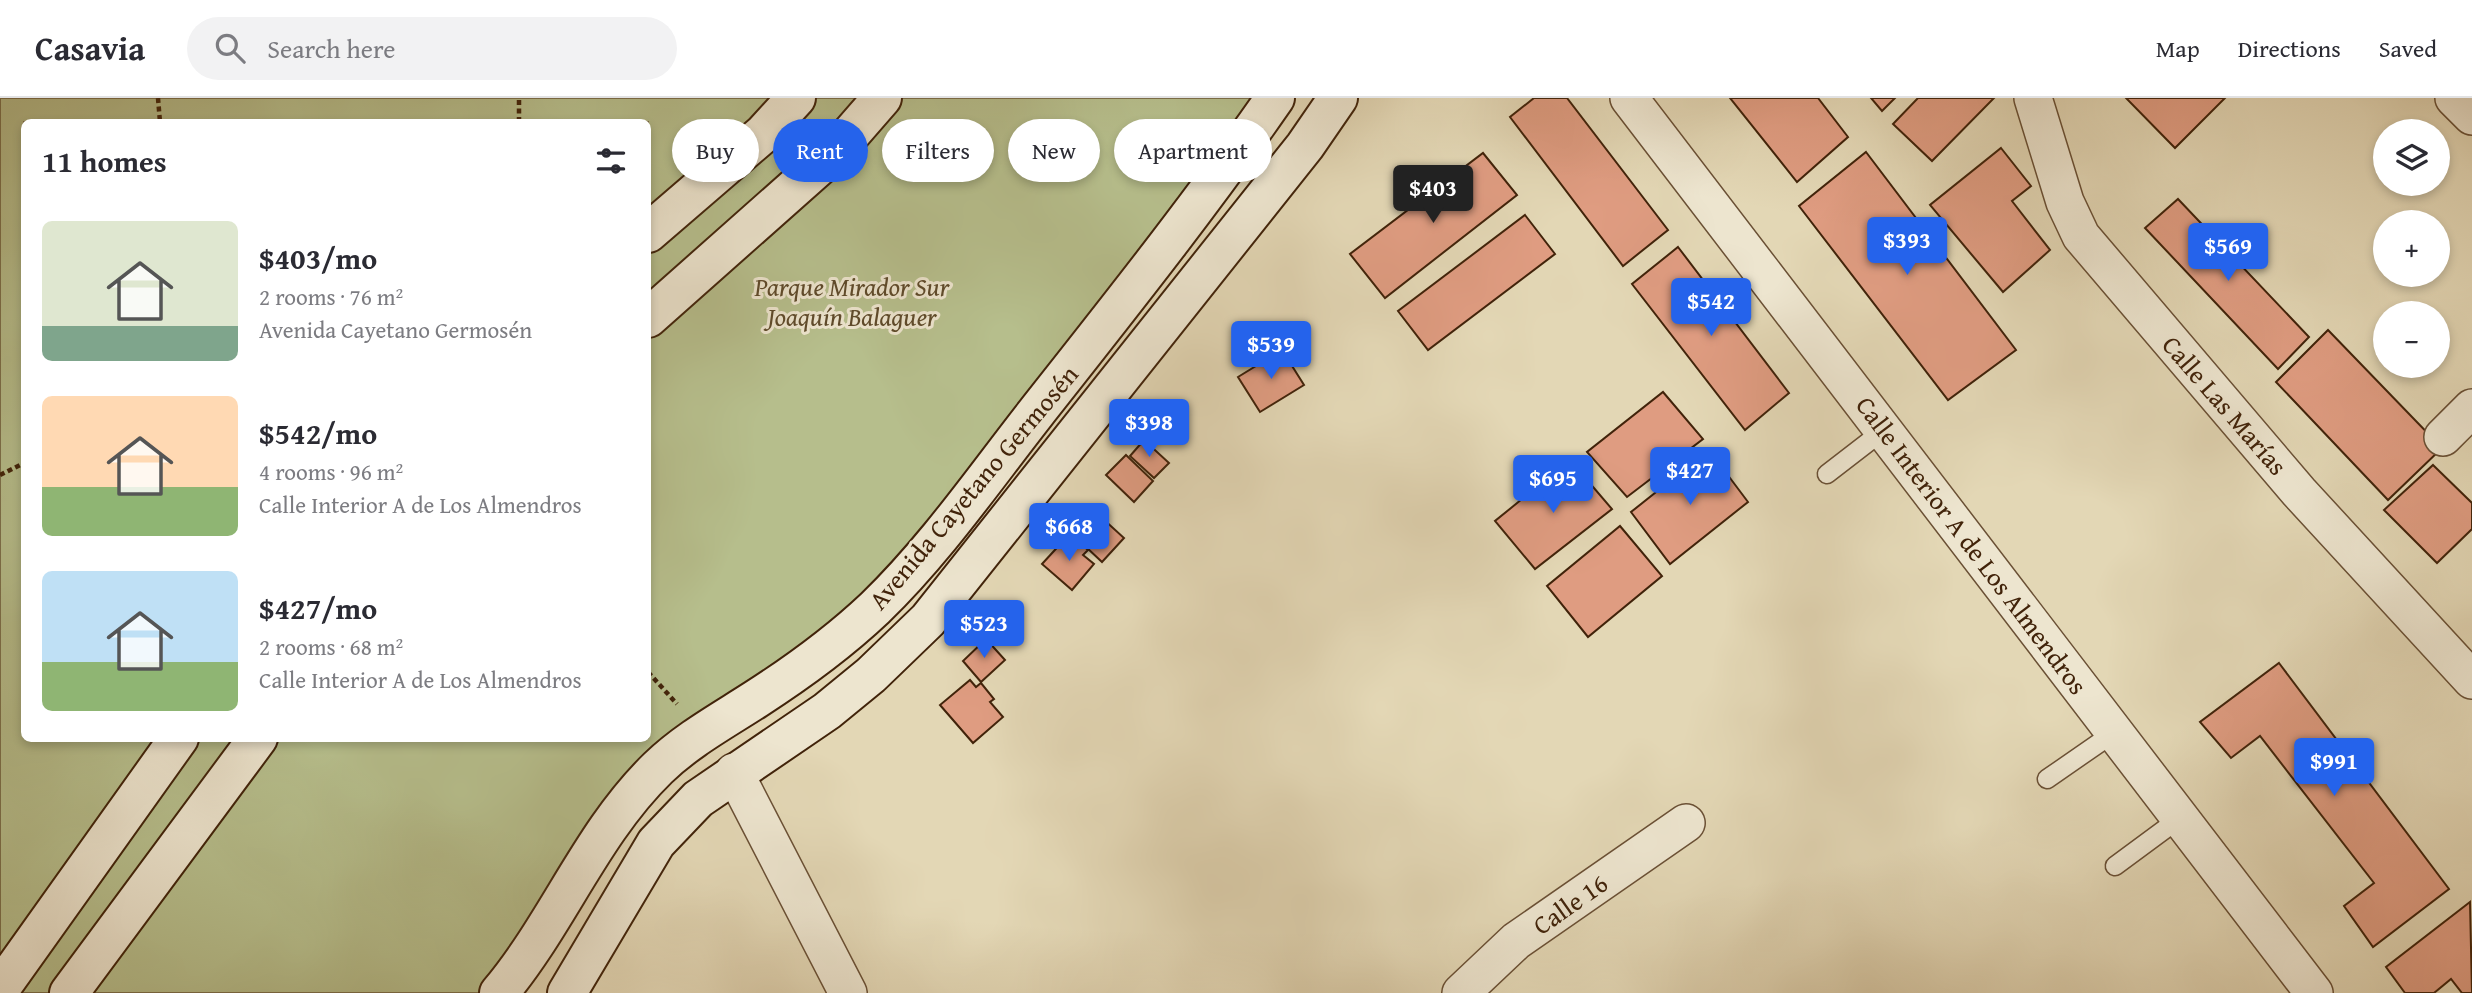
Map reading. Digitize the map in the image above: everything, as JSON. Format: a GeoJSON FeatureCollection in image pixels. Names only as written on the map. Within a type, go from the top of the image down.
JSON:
{"type":"FeatureCollection","features":[{"type":"Feature","properties":{"kind":"street"},"geometry":{"type":"LineString","coordinates":[[651,230],[763,134],[796,98]]}},
{"type":"Feature","properties":{"kind":"street"},"geometry":{"type":"LineString","coordinates":[[651,315],[835,152],[882,98]]}},
{"type":"Feature","properties":{"kind":"street","name":"Avenida Cayetano Germosén"},"geometry":{"type":"LineString","coordinates":[[499,993],[519,969],[558,903],[619,813],[658,768],[702,732],[755,700],[852,629],[928,550],[1132,291],[1275,98]]}},
{"type":"Feature","properties":{"kind":"street","name":"Avenida Cayetano Germosén"},"geometry":{"type":"LineString","coordinates":[[567,993],[656,843],[698,799],[827,711],[871,676],[928,620],[1305,146],[1338,98]]}},
{"type":"Feature","properties":{"kind":"street","name":"Calle Interior A de Los Almendros"},"geometry":{"type":"LineString","coordinates":[[1629,98],[2314,993]]}},
{"type":"Feature","properties":{"kind":"street","name":"Calle Las Marías"},"geometry":{"type":"LineString","coordinates":[[2032,98],[2065,202],[2081,236],[2300,492],[2472,680]]}},
{"type":"Feature","properties":{"kind":"street"},"geometry":{"type":"LineString","coordinates":[[2454,98],[2472,116]]}},
{"type":"Feature","properties":{"kind":"street"},"geometry":{"type":"LineString","coordinates":[[2443,437],[2472,408]]}},
{"type":"Feature","properties":{"kind":"street"},"geometry":{"type":"LineString","coordinates":[[0,989],[176,742]]}},
{"type":"Feature","properties":{"kind":"street"},"geometry":{"type":"LineString","coordinates":[[69,993],[255,742]]}},
{"type":"Feature","properties":{"kind":"street"},"geometry":{"type":"LineString","coordinates":[[734,772],[848,993]]}},
{"type":"Feature","properties":{"kind":"street","name":"Calle 16"},"geometry":{"type":"LineString","coordinates":[[1461,993],[1516,941],[1686,824]]}},
{"type":"Feature","properties":{"kind":"lane"},"geometry":{"type":"LineString","coordinates":[[1827,474],[1884,430]]}},
{"type":"Feature","properties":{"kind":"lane"},"geometry":{"type":"LineString","coordinates":[[2047,779],[2115,732]]}},
{"type":"Feature","properties":{"kind":"lane"},"geometry":{"type":"LineString","coordinates":[[2115,866],[2180,818]]}},
{"type":"Feature","properties":{"kind":"path"},"geometry":{"type":"LineString","coordinates":[[158,98],[160,119]]}},
{"type":"Feature","properties":{"kind":"path"},"geometry":{"type":"LineString","coordinates":[[519,98],[519,119]]}},
{"type":"Feature","properties":{"kind":"path"},"geometry":{"type":"LineString","coordinates":[[0,475],[21,464]]}},
{"type":"Feature","properties":{"kind":"green space","name":"Parque Mirador Sur Joaquín Balaguer"},"geometry":{"type":"Polygon","coordinates":[[[0,98],[1258,98],[1242,119],[1114,119],[1114,182],[1195,182],[884,593],[684,729],[482,993],[0,993],[0,98]]]}},
{"type":"Feature","properties":{"kind":"building"},"geometry":{"type":"Polygon","coordinates":[[[1534,98],[1567,98],[1668,230],[1623,266],[1510,117],[1534,98]]]}},
{"type":"Feature","properties":{"kind":"building"},"geometry":{"type":"Polygon","coordinates":[[[1730,98],[1818,98],[1848,137],[1797,182],[1730,98]]]}},
{"type":"Feature","properties":{"kind":"building"},"geometry":{"type":"Polygon","coordinates":[[[1871,98],[1895,98],[1882,111],[1871,98]]]}},
{"type":"Feature","properties":{"kind":"building"},"geometry":{"type":"Polygon","coordinates":[[[1918,98],[1994,98],[1932,161],[1893,124],[1918,98]]]}},
{"type":"Feature","properties":{"kind":"building"},"geometry":{"type":"Polygon","coordinates":[[[2126,98],[2225,98],[2175,148],[2126,98]]]}},
{"type":"Feature","properties":{"kind":"building"},"geometry":{"type":"Polygon","coordinates":[[[2001,148],[2031,186],[2012,201],[2050,250],[2003,292],[1930,205],[2001,148]]]}},
{"type":"Feature","properties":{"kind":"building"},"geometry":{"type":"Polygon","coordinates":[[[1866,152],[2016,350],[1948,400],[1799,206],[1866,152]]]}},
{"type":"Feature","properties":{"kind":"building"},"geometry":{"type":"Polygon","coordinates":[[[1483,153],[1517,195],[1385,298],[1350,254],[1483,153]]]}},
{"type":"Feature","properties":{"kind":"building"},"geometry":{"type":"Polygon","coordinates":[[[2178,199],[2309,337],[2278,369],[2145,228],[2178,199]]]}},
{"type":"Feature","properties":{"kind":"building"},"geometry":{"type":"Polygon","coordinates":[[[1525,215],[1555,254],[1428,350],[1398,311],[1525,215]]]}},
{"type":"Feature","properties":{"kind":"building"},"geometry":{"type":"Polygon","coordinates":[[[1678,247],[1789,393],[1745,430],[1632,284],[1678,247]]]}},
{"type":"Feature","properties":{"kind":"building"},"geometry":{"type":"Polygon","coordinates":[[[2328,330],[2442,448],[2388,500],[2276,382],[2328,330]]]}},
{"type":"Feature","properties":{"kind":"building"},"geometry":{"type":"Polygon","coordinates":[[[1282,350],[1304,385],[1260,412],[1238,377],[1282,350]]]}},
{"type":"Feature","properties":{"kind":"building"},"geometry":{"type":"Polygon","coordinates":[[[1663,392],[1703,439],[1627,497],[1587,452],[1663,392]]]}},
{"type":"Feature","properties":{"kind":"building"},"geometry":{"type":"Polygon","coordinates":[[[1144,440],[1169,463],[1154,478],[1130,456],[1144,440]]]}},
{"type":"Feature","properties":{"kind":"building"},"geometry":{"type":"Polygon","coordinates":[[[1709,450],[1748,502],[1670,564],[1631,512],[1709,450]]]}},
{"type":"Feature","properties":{"kind":"building"},"geometry":{"type":"Polygon","coordinates":[[[1126,455],[1153,481],[1134,502],[1106,475],[1126,455]]]}},
{"type":"Feature","properties":{"kind":"building"},"geometry":{"type":"Polygon","coordinates":[[[1570,460],[1612,509],[1535,569],[1495,521],[1570,460]]]}},
{"type":"Feature","properties":{"kind":"building"},"geometry":{"type":"Polygon","coordinates":[[[2433,465],[2472,503],[2472,529],[2437,563],[2384,510],[2433,465]]]}},
{"type":"Feature","properties":{"kind":"building"},"geometry":{"type":"Polygon","coordinates":[[[1090,507],[1124,538],[1102,562],[1068,530],[1090,507]]]}},
{"type":"Feature","properties":{"kind":"building"},"geometry":{"type":"Polygon","coordinates":[[[1620,526],[1662,576],[1588,637],[1547,586],[1620,526]]]}},
{"type":"Feature","properties":{"kind":"building"},"geometry":{"type":"Polygon","coordinates":[[[1065,539],[1071,544],[1075,539],[1088,550],[1083,555],[1094,564],[1072,590],[1042,564],[1065,539]]]}},
{"type":"Feature","properties":{"kind":"building"},"geometry":{"type":"Polygon","coordinates":[[[986,639],[1005,660],[981,682],[963,661],[986,639]]]}},
{"type":"Feature","properties":{"kind":"building"},"geometry":{"type":"Polygon","coordinates":[[[2279,663],[2449,889],[2373,947],[2344,906],[2374,883],[2260,736],[2231,758],[2200,722],[2279,663]]]}},
{"type":"Feature","properties":{"kind":"building"},"geometry":{"type":"Polygon","coordinates":[[[970,680],[976,687],[981,683],[994,699],[990,702],[1003,717],[973,743],[940,705],[970,680]]]}},
{"type":"Feature","properties":{"kind":"building"},"geometry":{"type":"Polygon","coordinates":[[[2470,902],[2472,993],[2462,993],[2451,979],[2434,993],[2405,993],[2386,967],[2470,902]]]}}]}
